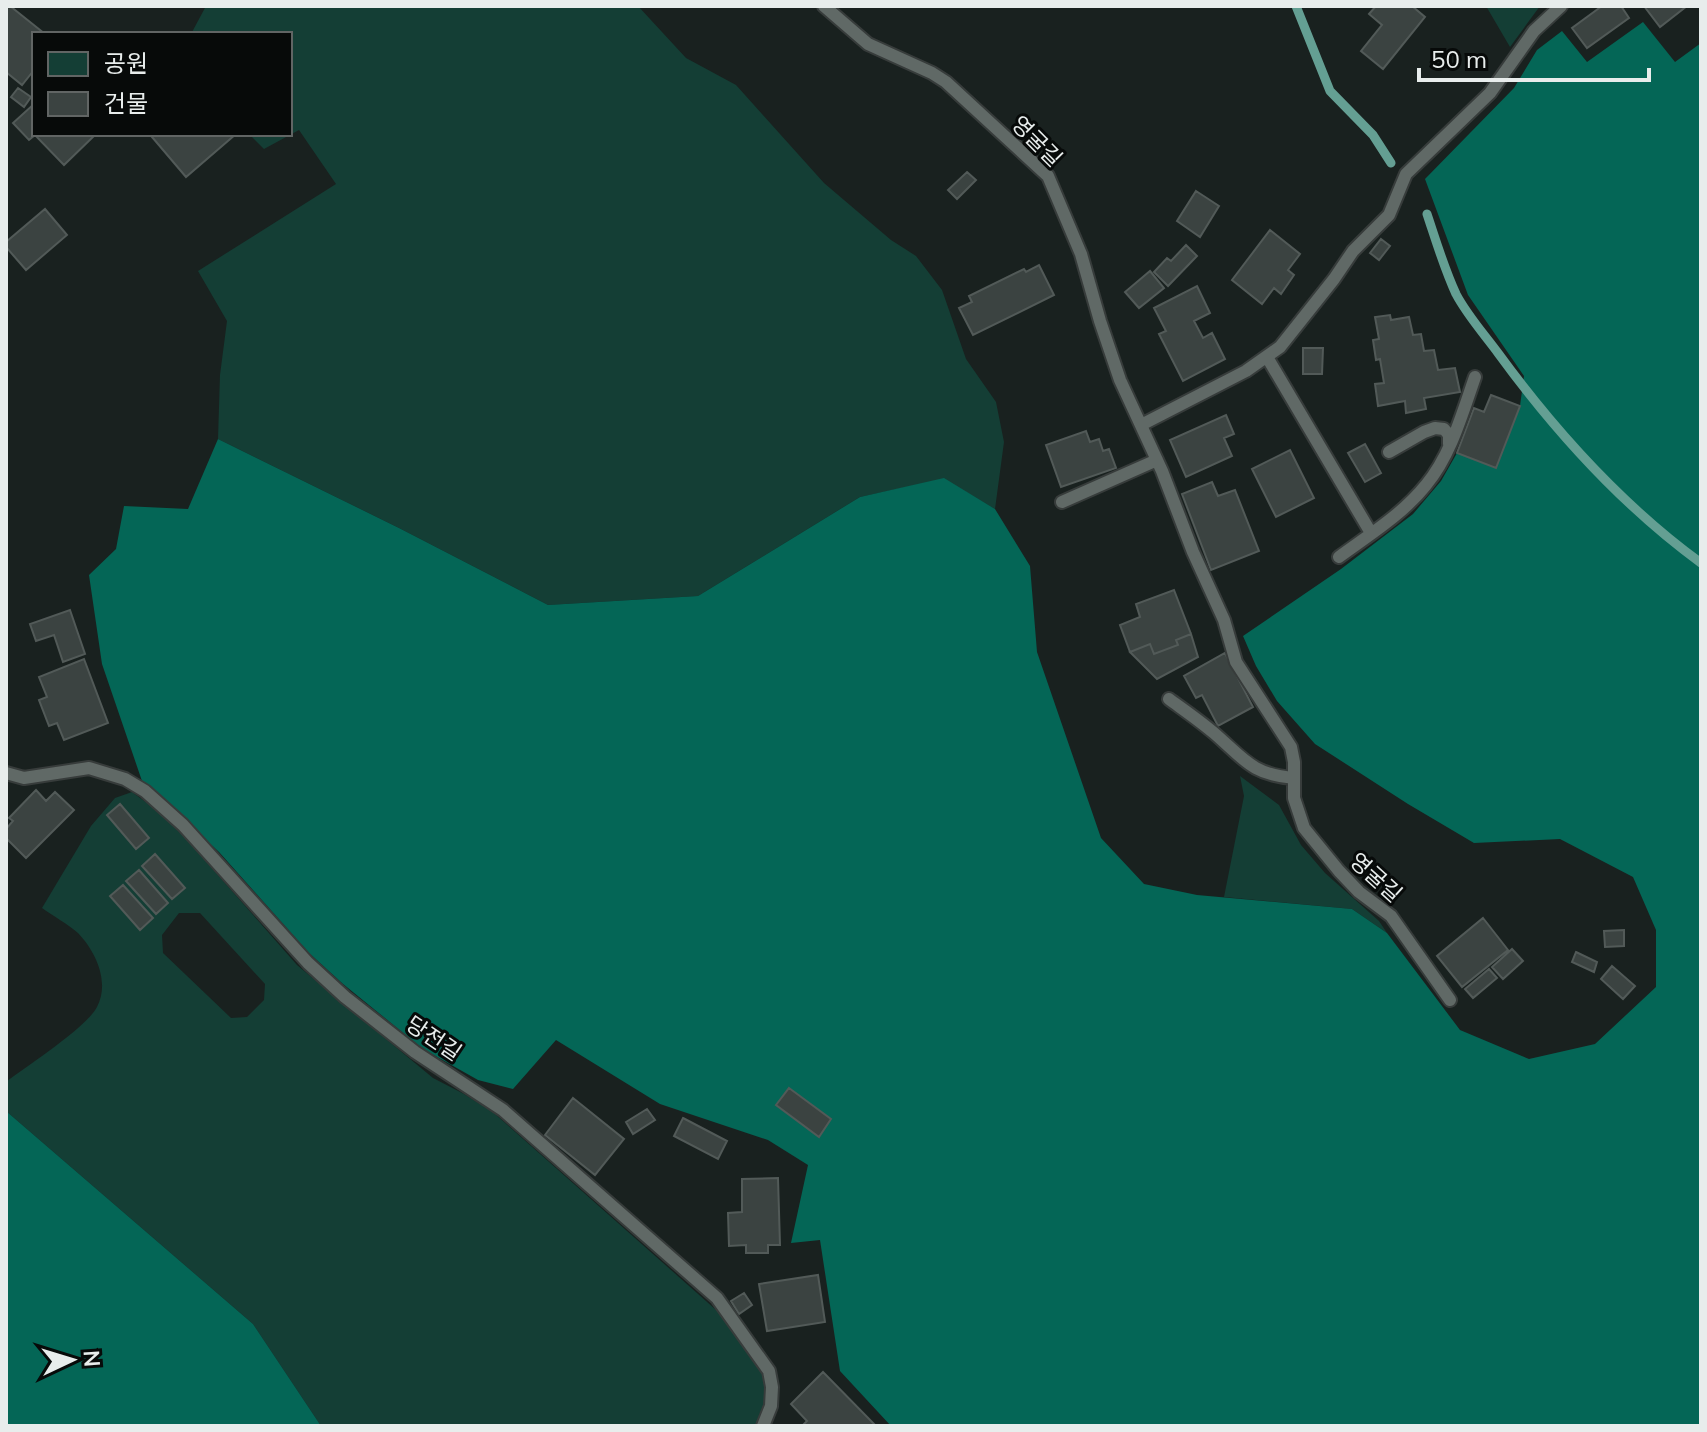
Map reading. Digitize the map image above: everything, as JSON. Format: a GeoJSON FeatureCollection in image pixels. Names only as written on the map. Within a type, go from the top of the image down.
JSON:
{"type":"FeatureCollection","features":[{"type":"Feature","properties":{"kind":"lane","name":"영굴길"},"geometry":{"type":"LineString","coordinates":[[824,6],[868,44],[946,82],[1048,176],[1081,254],[1120,380],[1224,620],[1236,662],[1291,747],[1297,811],[1317,847],[1359,892],[1391,916],[1450,1000]]}},
{"type":"Feature","properties":{"kind":"lane"},"geometry":{"type":"LineString","coordinates":[[1141,425],[1280,347],[1353,251],[1389,215],[1406,174],[1490,93],[1534,31],[1561,6]]}},
{"type":"Feature","properties":{"kind":"lane"},"geometry":{"type":"LineString","coordinates":[[1267,357],[1371,533]]}},
{"type":"Feature","properties":{"kind":"lane"},"geometry":{"type":"LineString","coordinates":[[1339,557],[1425,487],[1449,447],[1475,377]]}},
{"type":"Feature","properties":{"kind":"lane"},"geometry":{"type":"LineString","coordinates":[[1389,452],[1435,428],[1444,429],[1449,435],[1449,447]]}},
{"type":"Feature","properties":{"kind":"lane"},"geometry":{"type":"LineString","coordinates":[[1062,502],[1157,460]]}},
{"type":"Feature","properties":{"kind":"lane"},"geometry":{"type":"LineString","coordinates":[[1169,699],[1217,735],[1248,765],[1263,772],[1294,778]]}},
{"type":"Feature","properties":{"kind":"lane","name":"당전길"},"geometry":{"type":"LineString","coordinates":[[6,773],[24,778],[89,768],[125,779],[145,791],[183,825],[308,963],[345,997],[415,1052],[503,1110],[717,1298],[769,1371],[771,1406],[763,1426]]}},
{"type":"Feature","properties":{"kind":"green space"},"geometry":{"type":"Polygon","coordinates":[[[206,6],[638,6],[686,58],[736,85],[824,183],[891,240],[916,256],[942,290],[966,359],[996,402],[1004,442],[995,509],[944,479],[860,497],[698,596],[548,605],[218,439],[220,375],[227,321],[198,271],[336,184],[299,130],[292,134],[292,32],[192,32],[206,6]]]}},
{"type":"Feature","properties":{"kind":"green space"},"geometry":{"type":"Polygon","coordinates":[[[1486,6],[1540,6],[1510,47],[1486,6]]]}},
{"type":"Feature","properties":{"kind":"green space"},"geometry":{"type":"Polygon","coordinates":[[[1643,22],[1675,62],[1701,43],[1701,1426],[891,1426],[840,1371],[820,1240],[791,1243],[808,1165],[768,1140],[660,1104],[556,1040],[513,1089],[478,1080],[423,1049],[309,953],[219,852],[142,781],[102,664],[89,575],[116,549],[124,506],[188,509],[218,439],[548,605],[698,596],[860,497],[944,478],[995,509],[1030,566],[1037,652],[1101,838],[1144,884],[1197,895],[1352,909],[1387,933],[1460,1030],[1529,1059],[1595,1044],[1656,987],[1656,930],[1633,877],[1560,839],[1474,843],[1408,804],[1315,744],[1277,701],[1243,636],[1341,569],[1413,514],[1441,481],[1457,453],[1496,467],[1520,406],[1524,376],[1468,295],[1425,179],[1514,88],[1537,50],[1562,31],[1587,62],[1643,22]]]}},
{"type":"Feature","properties":{"kind":"green space"},"geometry":{"type":"Polygon","coordinates":[[[251,136],[288,136],[264,149],[251,136]]]}},
{"type":"Feature","properties":{"kind":"green space"},"geometry":{"type":"Polygon","coordinates":[[[1240,776],[1279,805],[1301,845],[1325,873],[1379,921],[1387,933],[1352,909],[1224,897],[1244,796],[1240,776]]]}},
{"type":"Feature","properties":{"kind":"green space"},"geometry":{"type":"Polygon","coordinates":[[[132,792],[162,814],[297,965],[433,1078],[494,1113],[724,1317],[762,1372],[766,1389],[755,1426],[321,1426],[253,1324],[6,1111],[6,1082],[81,1025],[91,1016],[101,997],[99,968],[90,949],[70,926],[42,908],[91,826],[115,798],[132,792]],[[179,913],[162,935],[163,953],[231,1018],[247,1017],[264,1000],[265,984],[200,913],[179,913]]]}},
{"type":"Feature","properties":{"kind":"green space"},"geometry":{"type":"Polygon","coordinates":[[[6,1111],[253,1324],[321,1426],[6,1426],[6,1111]]]}},
{"type":"Feature","properties":{"kind":"building"},"geometry":{"type":"Polygon","coordinates":[[[6,6],[10,6],[42,32],[32,32],[32,72],[22,85],[6,72],[6,6]]]}},
{"type":"Feature","properties":{"kind":"building"},"geometry":{"type":"Polygon","coordinates":[[[1376,6],[1412,6],[1425,17],[1383,69],[1361,51],[1382,25],[1369,14],[1376,6]]]}},
{"type":"Feature","properties":{"kind":"building"},"geometry":{"type":"Polygon","coordinates":[[[1602,6],[1621,6],[1629,18],[1587,48],[1572,28],[1602,6]]]}},
{"type":"Feature","properties":{"kind":"building"},"geometry":{"type":"Polygon","coordinates":[[[1644,6],[1687,6],[1660,27],[1644,6]]]}},
{"type":"Feature","properties":{"kind":"building"},"geometry":{"type":"Polygon","coordinates":[[[18,88],[31,97],[24,107],[11,97],[18,88]]]}},
{"type":"Feature","properties":{"kind":"building"},"geometry":{"type":"Polygon","coordinates":[[[32,106],[34,136],[29,140],[13,123],[32,106]]]}},
{"type":"Feature","properties":{"kind":"building"},"geometry":{"type":"Polygon","coordinates":[[[36,136],[94,136],[64,165],[36,136]]]}},
{"type":"Feature","properties":{"kind":"building"},"geometry":{"type":"Polygon","coordinates":[[[153,136],[234,136],[186,177],[153,136]]]}},
{"type":"Feature","properties":{"kind":"building"},"geometry":{"type":"Polygon","coordinates":[[[967,172],[976,180],[957,199],[948,190],[967,172]]]}},
{"type":"Feature","properties":{"kind":"building"},"geometry":{"type":"Polygon","coordinates":[[[1196,191],[1219,206],[1200,237],[1177,221],[1196,191]]]}},
{"type":"Feature","properties":{"kind":"building"},"geometry":{"type":"Polygon","coordinates":[[[45,209],[67,235],[26,270],[6,247],[6,242],[45,209]]]}},
{"type":"Feature","properties":{"kind":"building"},"geometry":{"type":"Polygon","coordinates":[[[1270,230],[1300,254],[1288,270],[1294,275],[1281,294],[1274,288],[1262,304],[1232,280],[1270,230]]]}},
{"type":"Feature","properties":{"kind":"building"},"geometry":{"type":"Polygon","coordinates":[[[1381,239],[1390,246],[1379,260],[1370,253],[1381,239]]]}},
{"type":"Feature","properties":{"kind":"building"},"geometry":{"type":"Polygon","coordinates":[[[1186,245],[1197,256],[1168,286],[1154,272],[1167,258],[1171,261],[1186,245]]]}},
{"type":"Feature","properties":{"kind":"building"},"geometry":{"type":"Polygon","coordinates":[[[1039,265],[1054,295],[973,335],[959,308],[972,302],[969,296],[1024,269],[1026,272],[1039,265]]]}},
{"type":"Feature","properties":{"kind":"building"},"geometry":{"type":"Polygon","coordinates":[[[1150,271],[1164,288],[1139,308],[1125,292],[1150,271]]]}},
{"type":"Feature","properties":{"kind":"building"},"geometry":{"type":"Polygon","coordinates":[[[1197,286],[1210,313],[1194,321],[1203,338],[1212,333],[1225,359],[1183,381],[1159,334],[1166,331],[1154,308],[1197,286]]]}},
{"type":"Feature","properties":{"kind":"building"},"geometry":{"type":"Polygon","coordinates":[[[1390,315],[1391,320],[1409,317],[1413,335],[1421,334],[1424,351],[1434,350],[1438,370],[1455,368],[1460,392],[1424,398],[1426,409],[1406,413],[1405,401],[1378,406],[1375,384],[1384,383],[1373,340],[1379,339],[1375,317],[1390,315]]]}},
{"type":"Feature","properties":{"kind":"building"},"geometry":{"type":"Polygon","coordinates":[[[1303,348],[1323,348],[1322,374],[1303,374],[1303,348]]]}},
{"type":"Feature","properties":{"kind":"building"},"geometry":{"type":"Polygon","coordinates":[[[1491,395],[1520,406],[1496,468],[1457,453],[1474,408],[1484,412],[1491,395]]]}},
{"type":"Feature","properties":{"kind":"building"},"geometry":{"type":"Polygon","coordinates":[[[1226,415],[1234,434],[1224,438],[1232,456],[1186,477],[1170,440],[1226,415]]]}},
{"type":"Feature","properties":{"kind":"building"},"geometry":{"type":"Polygon","coordinates":[[[1086,431],[1090,442],[1099,439],[1103,451],[1109,449],[1116,468],[1061,487],[1046,445],[1086,431]]]}},
{"type":"Feature","properties":{"kind":"building"},"geometry":{"type":"Polygon","coordinates":[[[1365,444],[1381,473],[1365,482],[1348,453],[1365,444]]]}},
{"type":"Feature","properties":{"kind":"building"},"geometry":{"type":"Polygon","coordinates":[[[1290,450],[1314,498],[1276,517],[1252,469],[1290,450]]]}},
{"type":"Feature","properties":{"kind":"building"},"geometry":{"type":"Polygon","coordinates":[[[1212,482],[1218,496],[1235,490],[1259,551],[1211,570],[1182,494],[1212,482]]]}},
{"type":"Feature","properties":{"kind":"building"},"geometry":{"type":"Polygon","coordinates":[[[1174,590],[1191,634],[1176,640],[1178,645],[1154,654],[1150,644],[1130,652],[1120,625],[1140,617],[1136,604],[1174,590]]]}},
{"type":"Feature","properties":{"kind":"building"},"geometry":{"type":"Polygon","coordinates":[[[70,610],[85,654],[63,662],[54,635],[36,641],[30,624],[70,610]]]}},
{"type":"Feature","properties":{"kind":"building"},"geometry":{"type":"Polygon","coordinates":[[[1191,634],[1198,657],[1157,679],[1130,652],[1150,644],[1154,654],[1178,645],[1176,640],[1191,634]]]}},
{"type":"Feature","properties":{"kind":"building"},"geometry":{"type":"Polygon","coordinates":[[[1225,653],[1253,707],[1218,726],[1202,695],[1196,698],[1184,676],[1225,653]]]}},
{"type":"Feature","properties":{"kind":"building"},"geometry":{"type":"Polygon","coordinates":[[[84,659],[108,723],[64,740],[57,723],[49,726],[39,700],[47,697],[39,677],[84,659]]]}},
{"type":"Feature","properties":{"kind":"building"},"geometry":{"type":"Polygon","coordinates":[[[36,790],[46,801],[55,792],[74,810],[26,858],[6,838],[6,829],[13,821],[9,818],[36,790]]]}},
{"type":"Feature","properties":{"kind":"building"},"geometry":{"type":"Polygon","coordinates":[[[120,804],[149,838],[136,849],[107,815],[120,804]]]}},
{"type":"Feature","properties":{"kind":"building"},"geometry":{"type":"Polygon","coordinates":[[[155,854],[185,888],[172,899],[142,866],[155,854]]]}},
{"type":"Feature","properties":{"kind":"building"},"geometry":{"type":"Polygon","coordinates":[[[139,870],[168,903],[156,914],[126,881],[139,870]]]}},
{"type":"Feature","properties":{"kind":"building"},"geometry":{"type":"Polygon","coordinates":[[[123,885],[153,918],[140,930],[110,896],[123,885]]]}},
{"type":"Feature","properties":{"kind":"building"},"geometry":{"type":"Polygon","coordinates":[[[1483,918],[1508,950],[1462,987],[1437,956],[1483,918]]]}},
{"type":"Feature","properties":{"kind":"building"},"geometry":{"type":"Polygon","coordinates":[[[1624,930],[1624,946],[1605,947],[1604,931],[1624,930]]]}},
{"type":"Feature","properties":{"kind":"building"},"geometry":{"type":"Polygon","coordinates":[[[1512,949],[1523,961],[1503,979],[1492,967],[1512,949]]]}},
{"type":"Feature","properties":{"kind":"building"},"geometry":{"type":"Polygon","coordinates":[[[1576,952],[1597,962],[1594,972],[1572,962],[1576,952]]]}},
{"type":"Feature","properties":{"kind":"building"},"geometry":{"type":"Polygon","coordinates":[[[1612,966],[1635,986],[1623,999],[1601,979],[1612,966]]]}},
{"type":"Feature","properties":{"kind":"building"},"geometry":{"type":"Polygon","coordinates":[[[1489,969],[1497,978],[1473,998],[1465,989],[1489,969]]]}},
{"type":"Feature","properties":{"kind":"building"},"geometry":{"type":"Polygon","coordinates":[[[789,1088],[831,1119],[819,1137],[776,1105],[789,1088]]]}},
{"type":"Feature","properties":{"kind":"building"},"geometry":{"type":"Polygon","coordinates":[[[573,1098],[624,1139],[595,1175],[545,1135],[573,1098]]]}},
{"type":"Feature","properties":{"kind":"building"},"geometry":{"type":"Polygon","coordinates":[[[647,1109],[655,1120],[633,1134],[626,1122],[647,1109]]]}},
{"type":"Feature","properties":{"kind":"building"},"geometry":{"type":"Polygon","coordinates":[[[683,1118],[727,1141],[718,1159],[674,1136],[683,1118]]]}},
{"type":"Feature","properties":{"kind":"building"},"geometry":{"type":"Polygon","coordinates":[[[778,1178],[780,1245],[768,1245],[768,1253],[746,1253],[746,1245],[729,1246],[728,1213],[742,1212],[742,1179],[778,1178]]]}},
{"type":"Feature","properties":{"kind":"building"},"geometry":{"type":"Polygon","coordinates":[[[818,1275],[825,1322],[767,1331],[759,1284],[818,1275]]]}},
{"type":"Feature","properties":{"kind":"building"},"geometry":{"type":"Polygon","coordinates":[[[744,1293],[752,1305],[739,1314],[731,1301],[744,1293]]]}},
{"type":"Feature","properties":{"kind":"building"},"geometry":{"type":"Polygon","coordinates":[[[823,1372],[876,1426],[802,1426],[807,1421],[791,1404],[823,1372]]]}},
{"type":"Feature","properties":{"kind":"waterway"},"geometry":{"type":"LineString","coordinates":[[1296,6],[1330,91],[1373,135],[1391,163]]}},
{"type":"Feature","properties":{"kind":"waterway"},"geometry":{"type":"LineString","coordinates":[[1427,214],[1456,294],[1520,382],[1592,466],[1644,517],[1701,563]]}}]}
